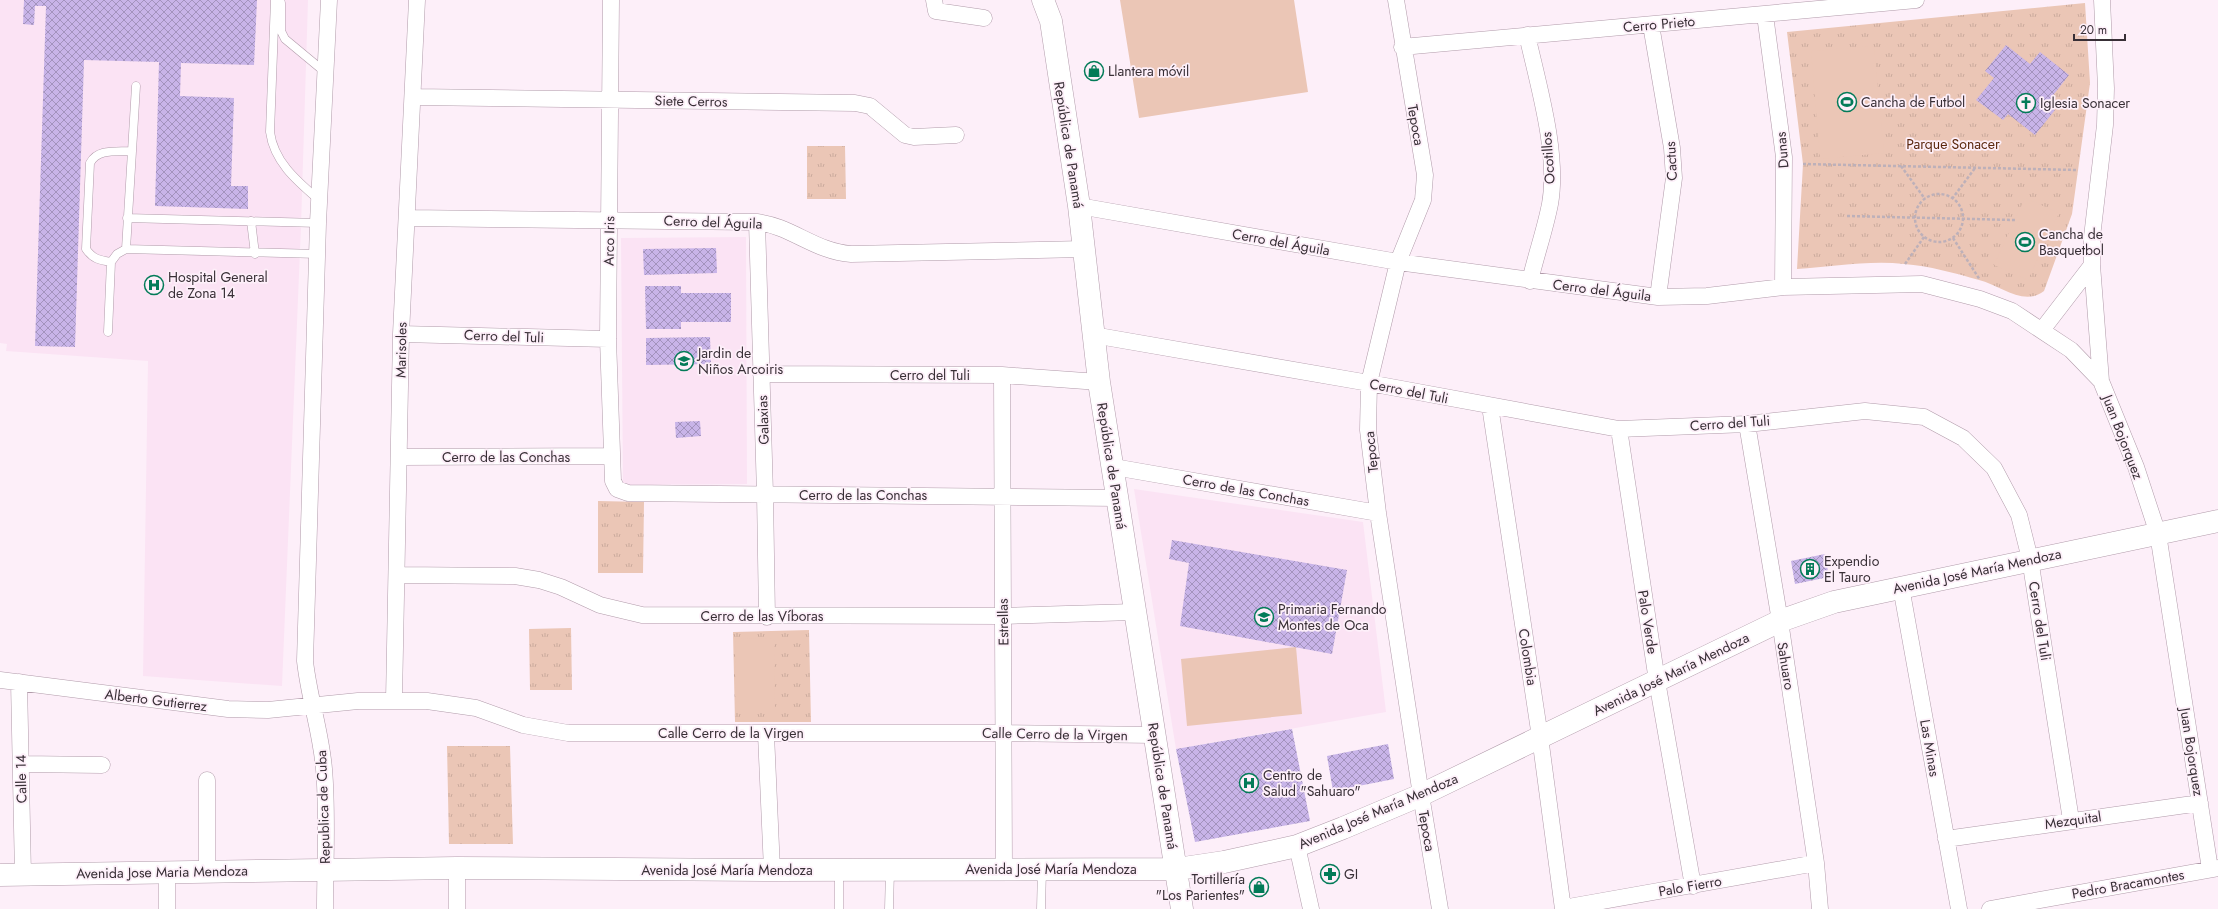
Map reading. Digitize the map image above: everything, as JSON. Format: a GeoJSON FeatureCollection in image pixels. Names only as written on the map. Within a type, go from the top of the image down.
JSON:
{"type":"FeatureCollection","features":[{"type":"Feature","properties":{"kind":"street","name":"Republica de Cuba"},"geometry":{"type":"LineString","coordinates":[[325,909],[324,770],[320,731],[312,706],[305,662],[318,223],[329,0]]}},
{"type":"Feature","properties":{"kind":"street","name":"Marisoles"},"geometry":{"type":"LineString","coordinates":[[394,700],[400,457],[401,334],[414,97],[417,0]]}},
{"type":"Feature","properties":{"kind":"street","name":"Arco Iris"},"geometry":{"type":"LineString","coordinates":[[611,0],[608,339],[613,481]]}},
{"type":"Feature","properties":{"kind":"street"},"geometry":{"type":"LineString","coordinates":[[934,0],[936,11],[984,18]]}},
{"type":"Feature","properties":{"kind":"street","name":"República de Panamá"},"geometry":{"type":"LineString","coordinates":[[1043,0],[1051,21],[1079,206],[1099,382],[1114,467],[1134,612],[1177,869],[1182,909]]}},
{"type":"Feature","properties":{"kind":"street","name":"República de Panamá"},"geometry":{"type":"LineString","coordinates":[[1051,21],[1054,0]]}},
{"type":"Feature","properties":{"kind":"street","name":"Tepoca"},"geometry":{"type":"LineString","coordinates":[[1396,0],[1402,47],[1425,175],[1425,189],[1419,213],[1398,262],[1369,383],[1368,430],[1378,513],[1440,909]]}},
{"type":"Feature","properties":{"kind":"street","name":"Cerro Prieto"},"geometry":{"type":"LineString","coordinates":[[1402,47],[1916,0]]}},
{"type":"Feature","properties":{"kind":"street","name":"Juan Bojorquez"},"geometry":{"type":"LineString","coordinates":[[2102,0],[2106,88],[2104,125],[2094,209],[2092,265],[2101,381],[2136,467],[2158,534],[2200,803],[2214,869]]}},
{"type":"Feature","properties":{"kind":"street","name":"Dunas"},"geometry":{"type":"LineString","coordinates":[[1765,15],[1784,157],[1783,286]]}},
{"type":"Feature","properties":{"kind":"street","name":"Cactus"},"geometry":{"type":"LineString","coordinates":[[1651,25],[1672,148],[1674,178],[1658,297]]}},
{"type":"Feature","properties":{"kind":"street","name":"Ocotillos"},"geometry":{"type":"LineString","coordinates":[[1527,35],[1544,113],[1552,180],[1550,203],[1530,281]]}},
{"type":"Feature","properties":{"kind":"street","name":"Siete Cerros"},"geometry":{"type":"LineString","coordinates":[[414,97],[855,103],[870,106],[905,136],[956,135]]}},
{"type":"Feature","properties":{"kind":"street","name":"Cerro del Águila"},"geometry":{"type":"LineString","coordinates":[[1079,206],[1398,262],[1530,281],[1658,297],[1707,296],[1783,286],[1922,284],[1980,299],[2012,311],[2071,350],[2101,381]]}},
{"type":"Feature","properties":{"kind":"street","name":"Cerro del Águila"},"geometry":{"type":"LineString","coordinates":[[408,218],[610,219],[757,222],[779,227],[835,253],[1084,249]]}},
{"type":"Feature","properties":{"kind":"street","name":"Galaxias"},"geometry":{"type":"LineString","coordinates":[[757,222],[767,617]]}},
{"type":"Feature","properties":{"kind":"street"},"geometry":{"type":"LineString","coordinates":[[2042,330],[2092,265]]}},
{"type":"Feature","properties":{"kind":"street","name":"Cerro del Tuli"},"geometry":{"type":"LineString","coordinates":[[401,334],[608,339]]}},
{"type":"Feature","properties":{"kind":"street","name":"Cerro del Tuli"},"geometry":{"type":"LineString","coordinates":[[1093,335],[1369,383],[1618,429],[1747,424],[1865,411],[1924,417],[1963,438],[1994,468],[2019,515],[2030,560],[2071,820]]}},
{"type":"Feature","properties":{"kind":"street","name":"Cerro del Tuli"},"geometry":{"type":"LineString","coordinates":[[761,374],[1002,375],[1099,382]]}},
{"type":"Feature","properties":{"kind":"street","name":"Estrellas"},"geometry":{"type":"LineString","coordinates":[[1002,375],[1005,733],[1004,869]]}},
{"type":"Feature","properties":{"kind":"street","name":"Colombia"},"geometry":{"type":"LineString","coordinates":[[1490,406],[1540,737],[1563,908]]}},
{"type":"Feature","properties":{"kind":"street","name":"Sahuaro"},"geometry":{"type":"LineString","coordinates":[[1747,424],[1780,621],[1816,863],[1820,909]]}},
{"type":"Feature","properties":{"kind":"street","name":"Palo Verde"},"geometry":{"type":"LineString","coordinates":[[1618,429],[1657,681],[1693,886]]}},
{"type":"Feature","properties":{"kind":"street","name":"Cerro de las Conchas"},"geometry":{"type":"LineString","coordinates":[[400,457],[612,456]]}},
{"type":"Feature","properties":{"kind":"street","name":"Cerro de las Conchas"},"geometry":{"type":"LineString","coordinates":[[1114,467],[1378,513]]}},
{"type":"Feature","properties":{"kind":"street","name":"Cerro de las Conchas"},"geometry":{"type":"LineString","coordinates":[[613,481],[617,489],[628,492],[1003,495],[1118,498]]}},
{"type":"Feature","properties":{"kind":"street","name":"Avenida José María Mendoza"},"geometry":{"type":"LineString","coordinates":[[325,870],[457,868],[772,870],[1177,869],[1224,862],[1298,846],[1421,795],[1780,621],[1834,602],[2218,521]]}},
{"type":"Feature","properties":{"kind":"street","name":"Cerro de las Víboras"},"geometry":{"type":"LineString","coordinates":[[397,575],[515,576],[539,580],[562,587],[600,605],[642,615],[767,617],[1003,616],[1134,612]]}},
{"type":"Feature","properties":{"kind":"street","name":"Las Minas"},"geometry":{"type":"LineString","coordinates":[[1901,587],[1959,909]]}},
{"type":"Feature","properties":{"kind":"street","name":"Alberto Gutierrez"},"geometry":{"type":"LineString","coordinates":[[0,680],[228,709],[268,710],[312,706]]}},
{"type":"Feature","properties":{"kind":"street","name":"Calle 14"},"geometry":{"type":"LineString","coordinates":[[19,682],[23,875]]}},
{"type":"Feature","properties":{"kind":"street","name":"Calle Cerro de la Virgen"},"geometry":{"type":"LineString","coordinates":[[312,706],[394,700],[427,700],[476,708],[523,725],[568,733],[1005,733],[1155,735]]}},
{"type":"Feature","properties":{"kind":"street"},"geometry":{"type":"LineString","coordinates":[[766,734],[772,870]]}},
{"type":"Feature","properties":{"kind":"street"},"geometry":{"type":"LineString","coordinates":[[21,764],[102,765]]}},
{"type":"Feature","properties":{"kind":"street"},"geometry":{"type":"LineString","coordinates":[[207,780],[207,871]]}},
{"type":"Feature","properties":{"kind":"street","name":"Mezquital"},"geometry":{"type":"LineString","coordinates":[[1946,839],[2071,820],[2200,803]]}},
{"type":"Feature","properties":{"kind":"street"},"geometry":{"type":"LineString","coordinates":[[1298,846],[1311,909]]}},
{"type":"Feature","properties":{"kind":"street","name":"Palo Fierro"},"geometry":{"type":"LineString","coordinates":[[1563,908],[1816,863]]}},
{"type":"Feature","properties":{"kind":"street"},"geometry":{"type":"LineString","coordinates":[[457,868],[457,909]]}},
{"type":"Feature","properties":{"kind":"street","name":"Pedro Bracamontes"},"geometry":{"type":"LineString","coordinates":[[1990,909],[2214,869]]}},
{"type":"Feature","properties":{"kind":"street","name":"Avenida Jose Maria Mendoza"},"geometry":{"type":"LineString","coordinates":[[0,875],[167,871],[325,870]]}},
{"type":"Feature","properties":{"kind":"street"},"geometry":{"type":"LineString","coordinates":[[167,871],[167,909]]}},
{"type":"Feature","properties":{"kind":"lane"},"geometry":{"type":"LineString","coordinates":[[275,0],[270,132],[271,145],[291,176],[319,200]]}},
{"type":"Feature","properties":{"kind":"lane"},"geometry":{"type":"LineString","coordinates":[[281,0],[281,31],[285,39],[326,72]]}},
{"type":"Feature","properties":{"kind":"lane"},"geometry":{"type":"LineString","coordinates":[[126,249],[136,86]]}},
{"type":"Feature","properties":{"kind":"lane"},"geometry":{"type":"LineString","coordinates":[[110,262],[97,260],[90,256],[86,249],[90,163],[94,156],[101,152],[132,151]]}},
{"type":"Feature","properties":{"kind":"lane"},"geometry":{"type":"LineString","coordinates":[[127,218],[318,223]]}},
{"type":"Feature","properties":{"kind":"lane"},"geometry":{"type":"LineString","coordinates":[[251,221],[255,254]]}},
{"type":"Feature","properties":{"kind":"lane"},"geometry":{"type":"LineString","coordinates":[[108,332],[110,262],[117,254],[126,249],[255,254],[318,254]]}},
{"type":"Feature","properties":{"kind":"lane"},"geometry":{"type":"LineString","coordinates":[[1042,869],[1042,909]]}},
{"type":"Feature","properties":{"kind":"lane"},"geometry":{"type":"LineString","coordinates":[[839,870],[839,909]]}},
{"type":"Feature","properties":{"kind":"lane"},"geometry":{"type":"LineString","coordinates":[[889,909],[890,870]]}},
{"type":"Feature","properties":{"kind":"path"},"geometry":{"type":"LineString","coordinates":[[1803,164],[2078,170]]}},
{"type":"Feature","properties":{"kind":"path"},"geometry":{"type":"LineString","coordinates":[[1901,166],[1925,199]]}},
{"type":"Feature","properties":{"kind":"path"},"geometry":{"type":"LineString","coordinates":[[1952,199],[1975,168]]}},
{"type":"Feature","properties":{"kind":"path"},"geometry":{"type":"LineString","coordinates":[[1938,195],[1952,199],[1958,204],[1963,218],[1958,232],[1953,238],[1938,242],[1924,237],[1919,232],[1915,217],[1916,210],[1925,199],[1938,195]]}},
{"type":"Feature","properties":{"kind":"path"},"geometry":{"type":"LineString","coordinates":[[1847,216],[2015,220]]}},
{"type":"Feature","properties":{"kind":"path"},"geometry":{"type":"LineString","coordinates":[[1905,264],[1924,237]]}},
{"type":"Feature","properties":{"kind":"path"},"geometry":{"type":"LineString","coordinates":[[1953,238],[1980,280]]}},
{"type":"Feature","properties":{"kind":"shaded area","name":"Hospital General de Zona 14"},"geometry":{"type":"Polygon","coordinates":[[[0,0],[308,0],[301,226],[282,686],[143,676],[148,361],[6,351],[7,344],[0,343],[0,0]]]}},
{"type":"Feature","properties":{"kind":"shaded area","name":"Jardin de Niños Arcoiris"},"geometry":{"type":"Polygon","coordinates":[[[746,237],[747,484],[623,485],[621,238],[746,237]]]}},
{"type":"Feature","properties":{"kind":"shaded area","name":"Primaria Fernando Montes de Oca"},"geometry":{"type":"Polygon","coordinates":[[[1134,489],[1363,522],[1386,712],[1176,749],[1134,489]]]}},
{"type":"Feature","properties":{"kind":"green space"},"geometry":{"type":"Polygon","coordinates":[[[1120,0],[1294,0],[1308,92],[1139,118],[1120,0]]]}},
{"type":"Feature","properties":{"kind":"green space","name":"Parque Sonacer"},"geometry":{"type":"Polygon","coordinates":[[[2085,3],[2090,83],[2072,214],[2044,291],[2028,297],[2020,296],[1961,275],[1932,268],[1904,264],[1864,263],[1797,269],[1803,164],[1787,32],[2085,3]]]}},
{"type":"Feature","properties":{"kind":"green space","name":"Cancha de Futbol"},"geometry":{"type":"Polygon","coordinates":[[[1874,46],[1884,153],[1820,159],[1811,51],[1874,46]]]}},
{"type":"Feature","properties":{"kind":"green space"},"geometry":{"type":"Polygon","coordinates":[[[807,146],[845,146],[846,199],[807,199],[807,146]]]}},
{"type":"Feature","properties":{"kind":"green space","name":"Cancha de Basquetbol"},"geometry":{"type":"Polygon","coordinates":[[[2025,198],[2059,213],[2028,280],[1994,265],[2025,198]]]}},
{"type":"Feature","properties":{"kind":"green space"},"geometry":{"type":"Polygon","coordinates":[[[598,501],[644,502],[643,573],[598,573],[598,501]]]}},
{"type":"Feature","properties":{"kind":"green space"},"geometry":{"type":"Polygon","coordinates":[[[571,628],[572,690],[530,690],[529,629],[571,628]]]}},
{"type":"Feature","properties":{"kind":"green space"},"geometry":{"type":"Polygon","coordinates":[[[809,630],[811,722],[735,722],[733,632],[809,630]]]}},
{"type":"Feature","properties":{"kind":"green space"},"geometry":{"type":"Polygon","coordinates":[[[774,638],[775,711],[736,711],[735,639],[774,638]]]}},
{"type":"Feature","properties":{"kind":"green space"},"geometry":{"type":"Polygon","coordinates":[[[1296,647],[1302,714],[1187,726],[1181,659],[1296,647]]]}},
{"type":"Feature","properties":{"kind":"green space"},"geometry":{"type":"Polygon","coordinates":[[[447,746],[510,746],[513,844],[449,844],[447,746]]]}},
{"type":"Feature","properties":{"kind":"building"},"geometry":{"type":"Polygon","coordinates":[[[24,0],[257,0],[254,65],[181,63],[180,96],[234,98],[231,186],[248,186],[248,209],[155,206],[159,62],[84,60],[75,347],[35,346],[46,6],[35,6],[34,25],[23,24],[24,0]]]}},
{"type":"Feature","properties":{"kind":"building","name":"Iglesia Sonacer"},"geometry":{"type":"Polygon","coordinates":[[[2006,45],[2030,64],[2040,52],[2069,75],[2047,103],[2055,110],[2035,135],[2008,114],[2003,120],[1976,100],[1994,78],[1985,71],[2006,45]]]}},
{"type":"Feature","properties":{"kind":"building"},"geometry":{"type":"Polygon","coordinates":[[[716,248],[717,273],[644,275],[643,249],[716,248]]]}},
{"type":"Feature","properties":{"kind":"building"},"geometry":{"type":"Polygon","coordinates":[[[645,286],[681,286],[681,293],[731,293],[731,322],[681,322],[681,329],[646,329],[645,286]]]}},
{"type":"Feature","properties":{"kind":"building"},"geometry":{"type":"Polygon","coordinates":[[[710,337],[711,364],[646,365],[646,338],[710,337]]]}},
{"type":"Feature","properties":{"kind":"building"},"geometry":{"type":"Polygon","coordinates":[[[700,421],[701,436],[676,438],[675,422],[700,421]]]}},
{"type":"Feature","properties":{"kind":"building"},"geometry":{"type":"Polygon","coordinates":[[[1172,540],[1347,570],[1332,654],[1180,626],[1189,563],[1169,559],[1172,540]]]}},
{"type":"Feature","properties":{"kind":"building","name":"Expendio El Tauro"},"geometry":{"type":"Polygon","coordinates":[[[1825,554],[1829,577],[1795,584],[1791,561],[1825,554]]]}},
{"type":"Feature","properties":{"kind":"building"},"geometry":{"type":"Polygon","coordinates":[[[1292,729],[1310,821],[1195,842],[1176,749],[1292,729]]]}},
{"type":"Feature","properties":{"kind":"building"},"geometry":{"type":"Polygon","coordinates":[[[1388,744],[1394,779],[1333,791],[1327,756],[1388,744]]]}},
{"type":"Feature","properties":{"kind":"place","name":"Llantera móvil"},"geometry":{"type":"Point","coordinates":[1094,71]}},
{"type":"Feature","properties":{"kind":"place","name":"Cancha de Futbol"},"geometry":{"type":"Point","coordinates":[1847,102]}},
{"type":"Feature","properties":{"kind":"place","name":"Iglesia Sonacer"},"geometry":{"type":"Point","coordinates":[2026,103]}},
{"type":"Feature","properties":{"kind":"place","name":"Cancha de Basquetbol"},"geometry":{"type":"Point","coordinates":[2025,242]}},
{"type":"Feature","properties":{"kind":"place","name":"Hospital General de Zona 14"},"geometry":{"type":"Point","coordinates":[154,285]}},
{"type":"Feature","properties":{"kind":"place","name":"Jardin de Niños Arcoiris"},"geometry":{"type":"Point","coordinates":[684,361]}},
{"type":"Feature","properties":{"kind":"place","name":"Expendio El Tauro"},"geometry":{"type":"Point","coordinates":[1810,569]}},
{"type":"Feature","properties":{"kind":"place","name":"Primaria Fernando Montes de Oca"},"geometry":{"type":"Point","coordinates":[1264,617]}},
{"type":"Feature","properties":{"kind":"place","name":"Centro de Salud \"Sahuaro\""},"geometry":{"type":"Point","coordinates":[1249,783]}},
{"type":"Feature","properties":{"kind":"place","name":"GI"},"geometry":{"type":"Point","coordinates":[1330,874]}},
{"type":"Feature","properties":{"kind":"place","name":"Tortillería \"Los Parientes\""},"geometry":{"type":"Point","coordinates":[1259,887]}}]}
